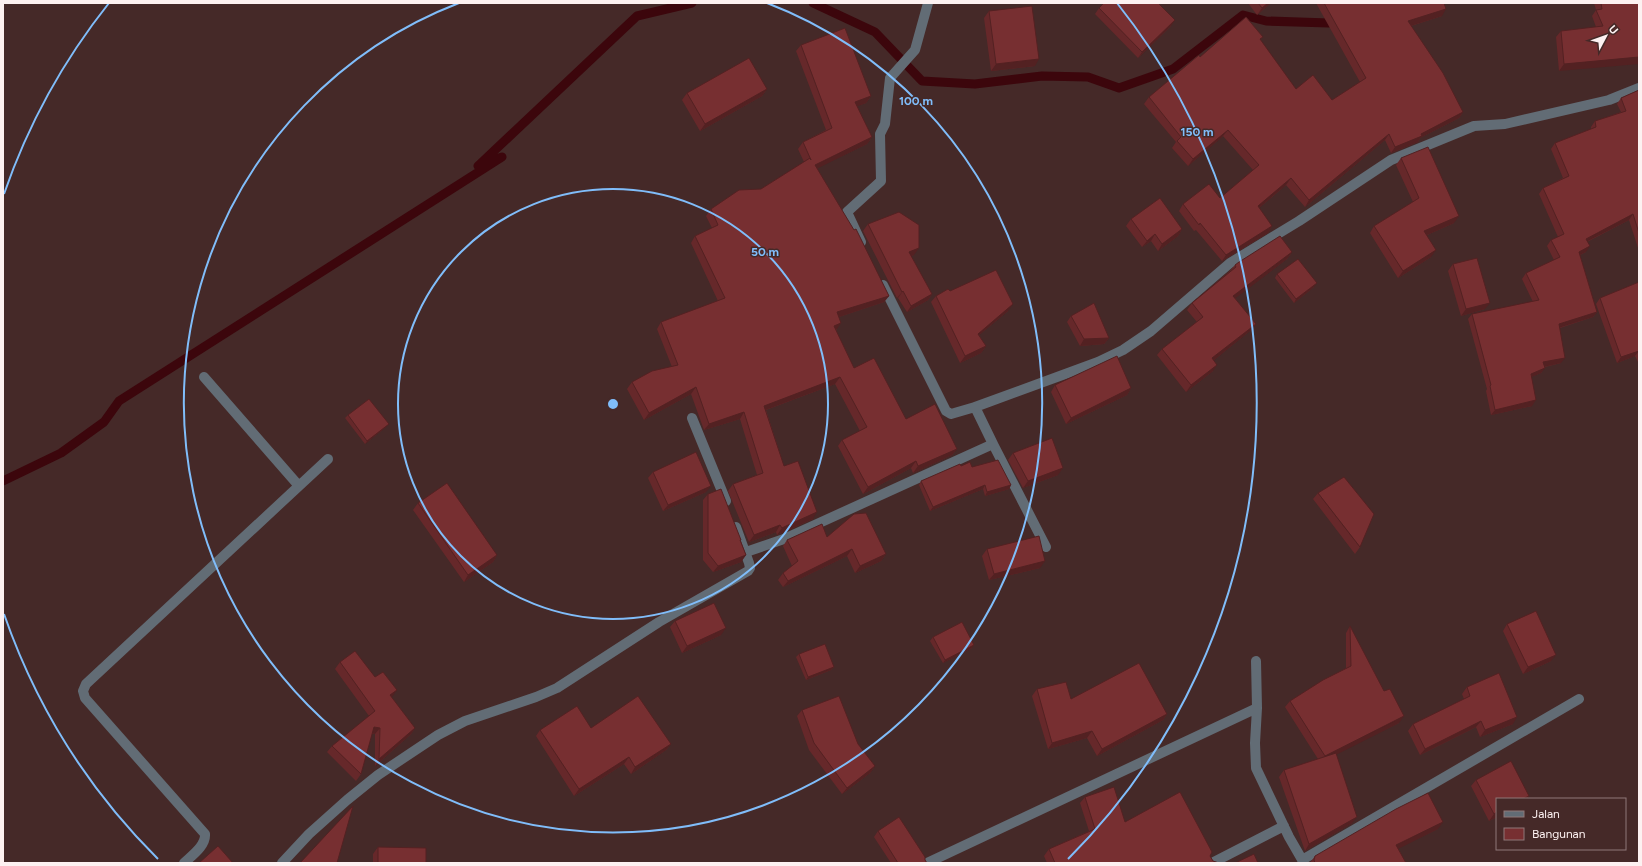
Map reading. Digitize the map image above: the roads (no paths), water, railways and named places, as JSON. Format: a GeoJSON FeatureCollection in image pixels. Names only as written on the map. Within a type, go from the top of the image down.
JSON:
{"type":"FeatureCollection","features":[{"type":"Feature","properties":{"kind":"street"},"geometry":{"type":"LineString","coordinates":[[864,248],[849,220],[847,212],[881,181],[880,134],[885,124],[890,78],[915,50],[928,3]]}},
{"type":"Feature","properties":{"kind":"street"},"geometry":{"type":"LineString","coordinates":[[878,276],[946,411],[951,414],[975,407],[1098,362],[1124,350],[1151,331],[1230,263],[1299,221],[1391,160],[1474,126],[1512,122],[1609,100],[1639,88]]}},
{"type":"Feature","properties":{"kind":"street"},"geometry":{"type":"LineString","coordinates":[[204,377],[299,486]]}},
{"type":"Feature","properties":{"kind":"street"},"geometry":{"type":"LineString","coordinates":[[975,407],[1046,547]]}},
{"type":"Feature","properties":{"kind":"street"},"geometry":{"type":"LineString","coordinates":[[282,863],[309,834],[347,800],[411,752],[438,735],[465,721],[536,697],[557,688],[659,622],[748,571],[750,568],[746,552],[692,418]]}},
{"type":"Feature","properties":{"kind":"street"},"geometry":{"type":"LineString","coordinates":[[746,552],[784,539],[993,444]]}},
{"type":"Feature","properties":{"kind":"street"},"geometry":{"type":"LineString","coordinates":[[184,863],[202,845],[205,834],[85,698],[83,691],[86,684],[328,459]]}},
{"type":"Feature","properties":{"kind":"street"},"geometry":{"type":"LineString","coordinates":[[1256,661],[1256,768],[1303,861],[1579,699]]}},
{"type":"Feature","properties":{"kind":"street"},"geometry":{"type":"LineString","coordinates":[[927,863],[1257,708]]}},
{"type":"Feature","properties":{"kind":"street"},"geometry":{"type":"LineString","coordinates":[[1212,863],[1284,826]]}},
{"type":"Feature","properties":{"kind":"waterway"},"geometry":{"type":"LineString","coordinates":[[3,481],[61,453],[104,422],[119,401],[502,157],[478,166],[637,16],[692,3]]}},
{"type":"Feature","properties":{"kind":"waterway"},"geometry":{"type":"LineString","coordinates":[[813,3],[875,32],[922,81],[975,84],[1042,76],[1088,77],[1119,88],[1173,69],[1243,15],[1266,21],[1329,23],[1337,19]]}}]}
